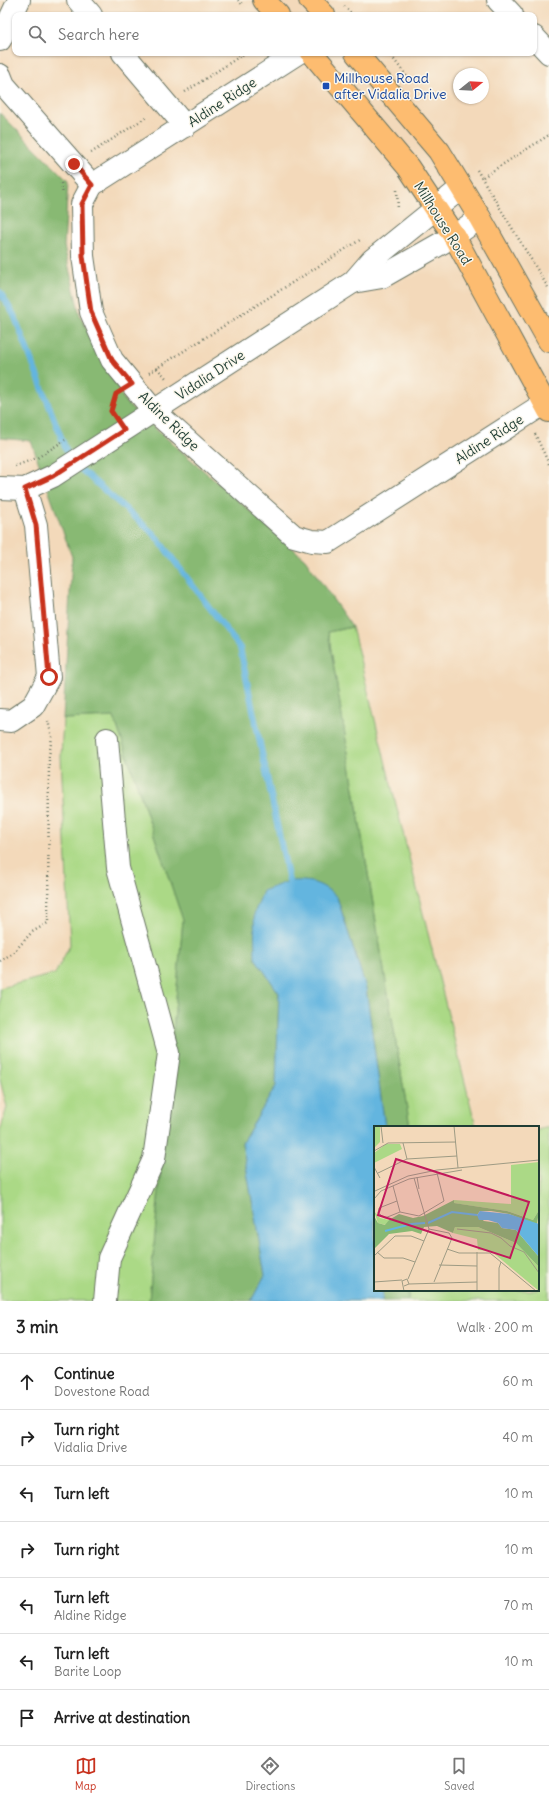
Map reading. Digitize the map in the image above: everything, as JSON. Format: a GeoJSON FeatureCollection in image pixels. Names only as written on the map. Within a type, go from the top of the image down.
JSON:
{"type":"FeatureCollection","features":[{"type":"Feature","properties":{"kind":"main road"},"geometry":{"type":"LineString","coordinates":[[264,0],[275,12]]}},
{"type":"Feature","properties":{"kind":"main road"},"geometry":{"type":"LineString","coordinates":[[310,0],[321,12]]}},
{"type":"Feature","properties":{"kind":"main road","name":"Millhouse Road"},"geometry":{"type":"LineString","coordinates":[[315,56],[408,167],[454,236],[547,407]]}},
{"type":"Feature","properties":{"kind":"main road"},"geometry":{"type":"LineString","coordinates":[[359,56],[439,151],[480,218],[549,341]]}},
{"type":"Feature","properties":{"kind":"street"},"geometry":{"type":"LineString","coordinates":[[13,12],[19,0]]}},
{"type":"Feature","properties":{"kind":"street"},"geometry":{"type":"LineString","coordinates":[[78,0],[88,12]]}},
{"type":"Feature","properties":{"kind":"street"},"geometry":{"type":"LineString","coordinates":[[498,0],[509,12]]}},
{"type":"Feature","properties":{"kind":"street"},"geometry":{"type":"LineString","coordinates":[[0,40],[12,15]]}},
{"type":"Feature","properties":{"kind":"street"},"geometry":{"type":"LineString","coordinates":[[537,40],[549,53]]}},
{"type":"Feature","properties":{"kind":"street"},"geometry":{"type":"LineString","coordinates":[[126,56],[185,126]]}},
{"type":"Feature","properties":{"kind":"street","name":"Aldine Ridge"},"geometry":{"type":"LineString","coordinates":[[293,56],[92,185],[82,204],[83,256],[91,312],[112,360],[154,411],[294,536],[312,541],[328,542],[525,416],[547,407]]}},
{"type":"Feature","properties":{"kind":"street"},"geometry":{"type":"LineString","coordinates":[[0,75],[4,85],[92,185]]}},
{"type":"Feature","properties":{"kind":"street","name":"Vidalia Drive"},"geometry":{"type":"LineString","coordinates":[[0,488],[25,489],[53,476],[353,282],[372,260],[461,188]]}},
{"type":"Feature","properties":{"kind":"street","name":"Vidalia Drive"},"geometry":{"type":"LineString","coordinates":[[353,282],[382,277],[454,236],[480,218]]}},
{"type":"Feature","properties":{"kind":"street"},"geometry":{"type":"LineString","coordinates":[[0,720],[11,721],[33,706],[49,677],[36,525],[25,489]]}},
{"type":"Feature","properties":{"kind":"street"},"geometry":{"type":"LineString","coordinates":[[105,1301],[109,1258],[154,1159],[169,1053],[118,868],[107,740]]}},
{"type":"Feature","properties":{"kind":"path"},"geometry":{"type":"LineString","coordinates":[[483,177],[549,135]]}},
{"type":"Feature","properties":{"kind":"path"},"geometry":{"type":"LineString","coordinates":[[393,215],[398,210],[411,228]]}},
{"type":"Feature","properties":{"kind":"path"},"geometry":{"type":"LineString","coordinates":[[105,414],[111,411],[116,394],[364,238]]}},
{"type":"Feature","properties":{"kind":"path"},"geometry":{"type":"LineString","coordinates":[[111,411],[124,430]]}},
{"type":"Feature","properties":{"kind":"path"},"geometry":{"type":"LineString","coordinates":[[525,416],[549,464]]}},
{"type":"Feature","properties":{"kind":"path"},"geometry":{"type":"LineString","coordinates":[[11,467],[37,458],[69,438]]}},
{"type":"Feature","properties":{"kind":"path"},"geometry":{"type":"LineString","coordinates":[[0,961],[13,953],[32,932],[48,923],[49,756],[52,737],[47,719]]}},
{"type":"Feature","properties":{"kind":"green space"},"geometry":{"type":"Polygon","coordinates":[[[0,113],[68,181],[64,246],[80,316],[126,403],[305,559],[352,627],[328,632],[410,1126],[385,1126],[366,988],[337,897],[255,958],[279,993],[276,1086],[242,1143],[265,1275],[251,1301],[149,1301],[183,920],[114,717],[63,719],[72,557],[31,441],[0,438],[0,113]]]}},
{"type":"Feature","properties":{"kind":"green space"},"geometry":{"type":"Polygon","coordinates":[[[352,627],[476,1126],[410,1126],[328,632],[352,627]]]}},
{"type":"Feature","properties":{"kind":"green space"},"geometry":{"type":"Polygon","coordinates":[[[114,717],[183,920],[149,1301],[0,1301],[0,1132],[7,1107],[0,1080],[0,988],[55,974],[70,945],[61,757],[63,719],[114,717]]]}},
{"type":"Feature","properties":{"kind":"green space"},"geometry":{"type":"Polygon","coordinates":[[[549,1127],[549,1301],[408,1301],[408,1291],[539,1291],[539,1130],[549,1127]]]}},
{"type":"Feature","properties":{"kind":"green space"},"geometry":{"type":"Polygon","coordinates":[[[383,1291],[408,1291],[408,1301],[382,1301],[383,1291]]]}},
{"type":"Feature","properties":{"kind":"water"},"geometry":{"type":"Polygon","coordinates":[[[289,881],[303,881],[320,885],[337,897],[366,988],[385,1126],[374,1126],[374,1291],[383,1291],[382,1301],[251,1301],[265,1275],[242,1143],[276,1086],[279,993],[255,958],[254,914],[263,891],[289,881]]]}},
{"type":"Feature","properties":{"kind":"waterway"},"geometry":{"type":"LineString","coordinates":[[0,292],[14,315],[70,460]]}},
{"type":"Feature","properties":{"kind":"waterway"},"geometry":{"type":"LineString","coordinates":[[77,466],[154,534],[240,648],[289,881]]}},
{"type":"Feature","properties":{"kind":"place","name":"Millhouse Road after Vidalia Drive"},"geometry":{"type":"Point","coordinates":[326,86]}},
{"type":"Feature","properties":{"kind":"route"},"geometry":{"type":"LineString","coordinates":[[49,677],[36,525],[25,489],[53,476],[124,430],[111,411],[116,394],[132,384],[112,360],[91,312],[83,256],[82,204],[92,185],[74,164]]}}]}
